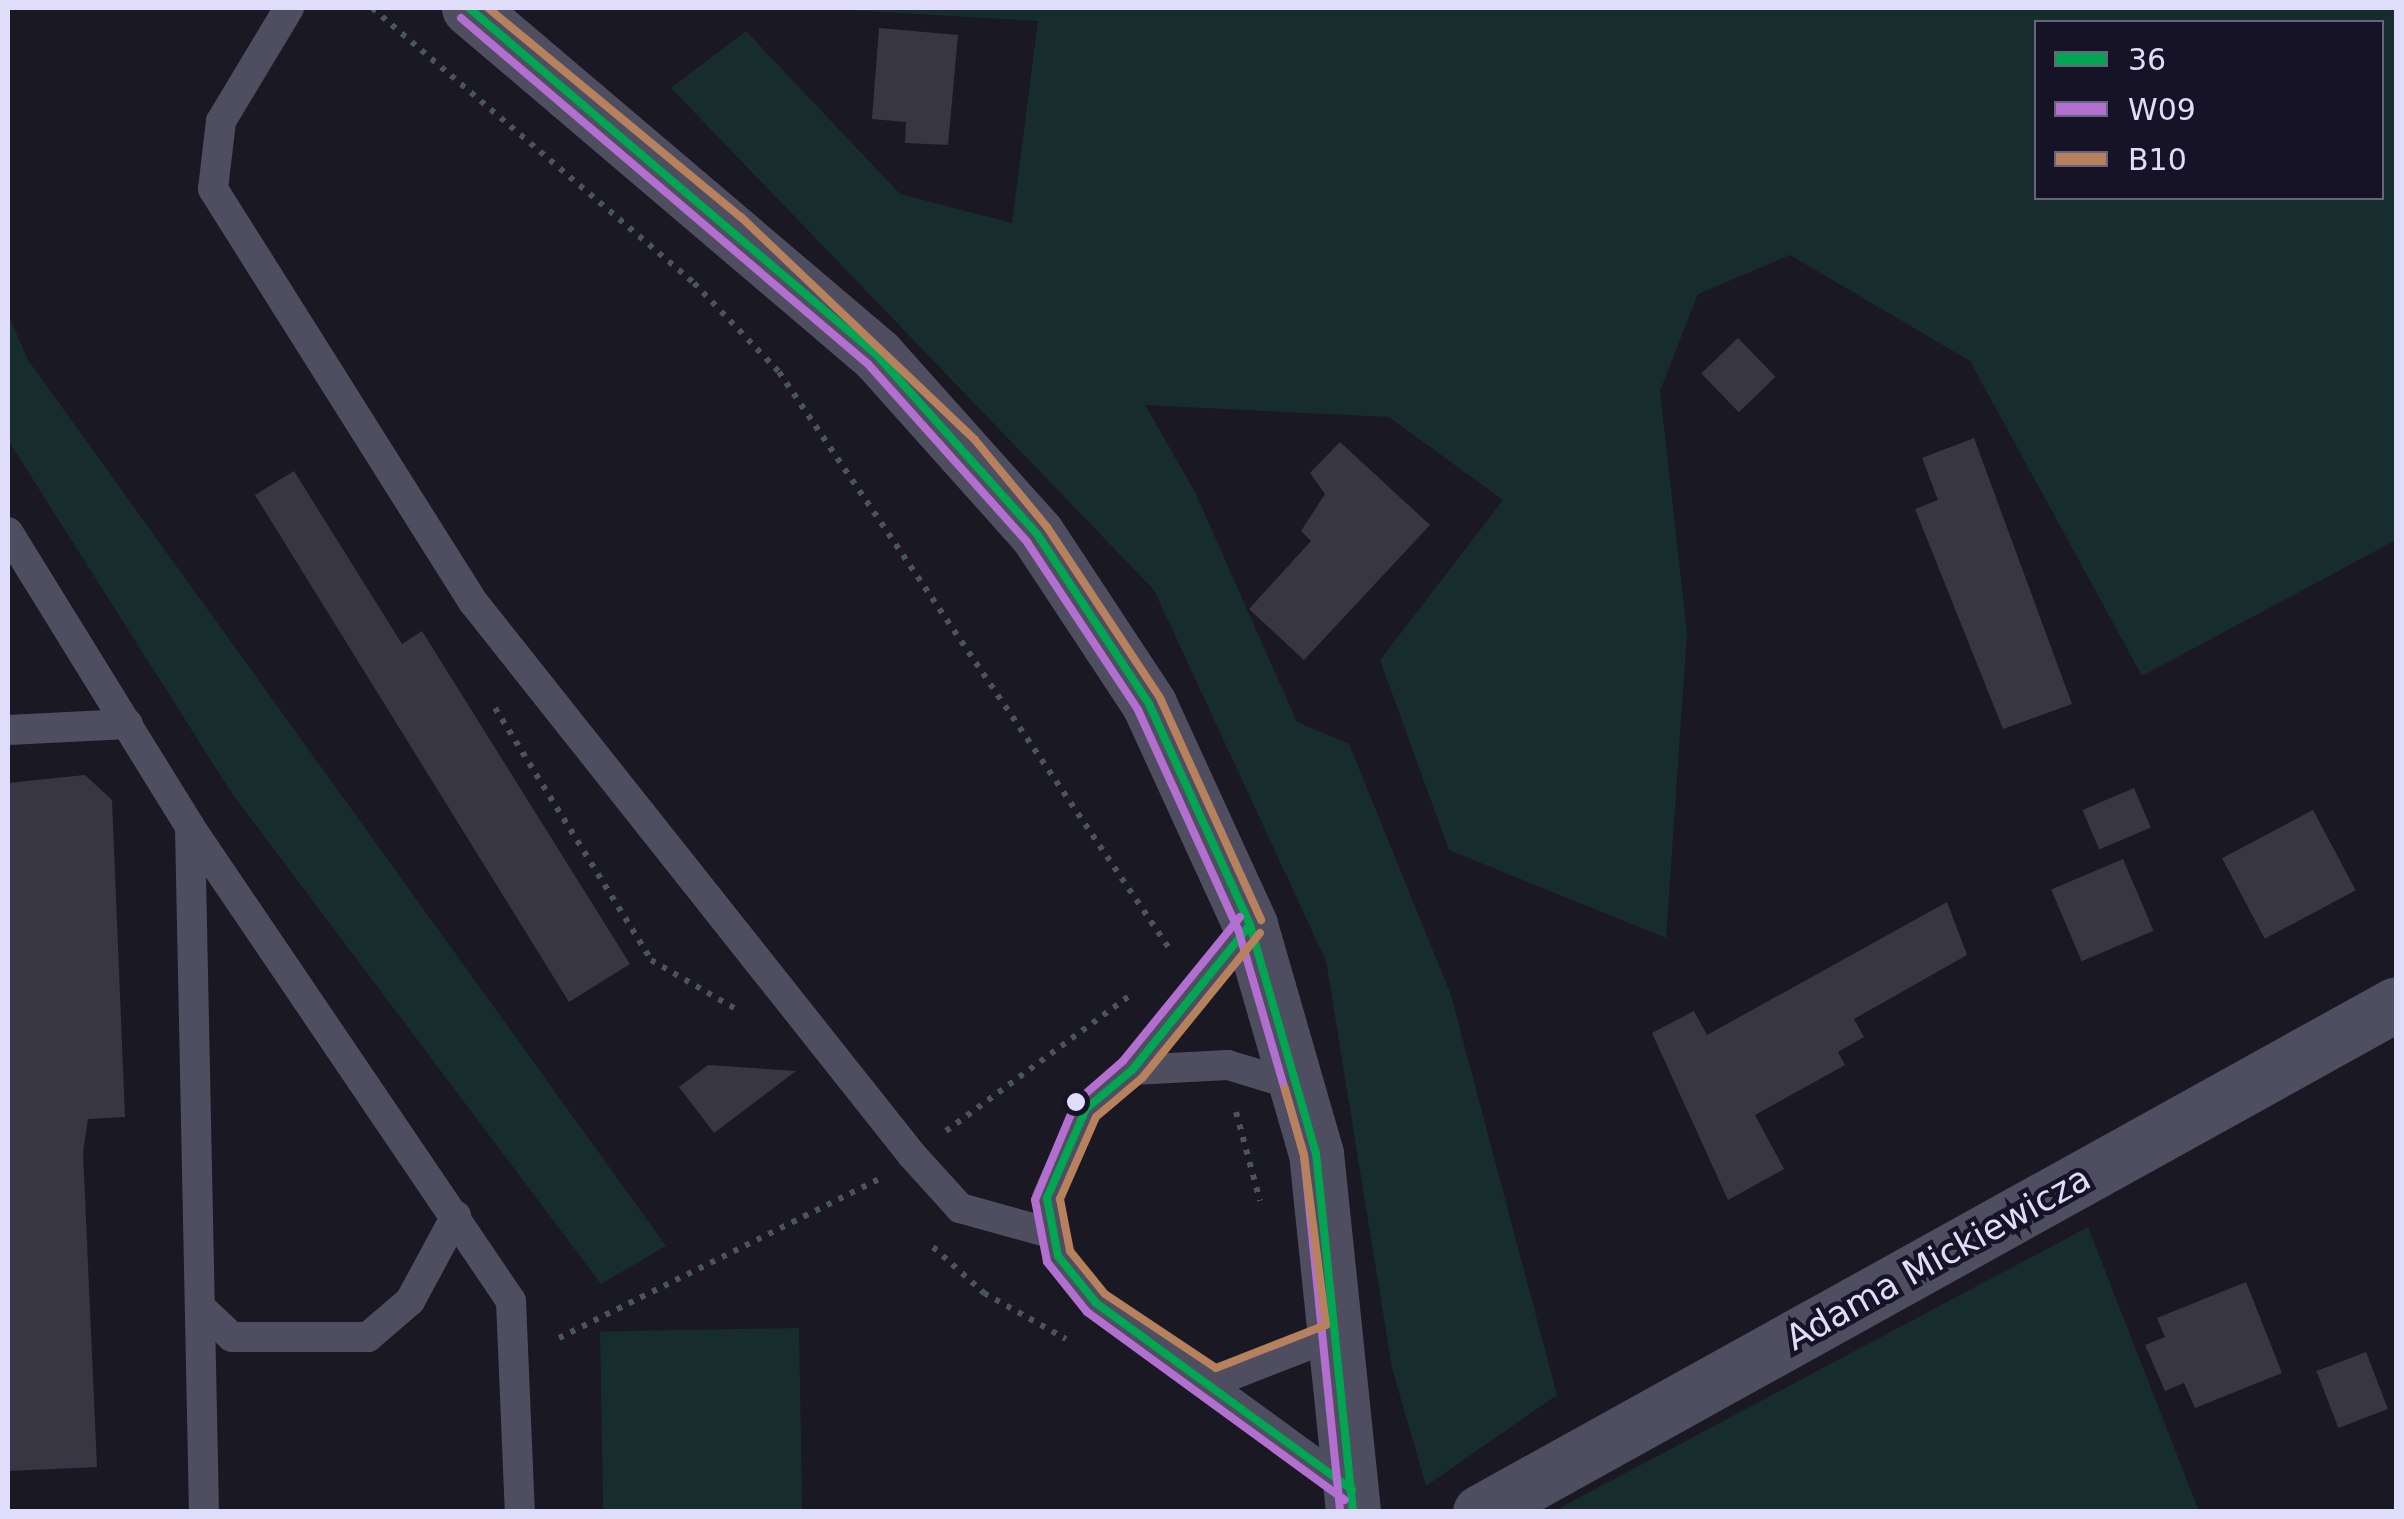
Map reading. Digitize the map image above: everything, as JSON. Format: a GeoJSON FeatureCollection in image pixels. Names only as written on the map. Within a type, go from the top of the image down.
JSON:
{"type":"FeatureCollection","features":[{"type":"Feature","properties":{"kind":"street"},"geometry":{"type":"LineString","coordinates":[[469,8],[776,266],[965,448],[1036,534],[1149,704],[1250,925],[1316,1154],[1340,1333],[1352,1501]]}},
{"type":"Feature","properties":{"kind":"street","name":"Adama Mickiewicza"},"geometry":{"type":"LineString","coordinates":[[1480,1512],[2396,1004]]}},
{"type":"Feature","properties":{"kind":"lane"},"geometry":{"type":"LineString","coordinates":[[289,8],[221,121],[213,188],[474,603],[912,1155],[960,1208],[1054,1234]]}},
{"type":"Feature","properties":{"kind":"lane"},"geometry":{"type":"LineString","coordinates":[[8,532],[190,827],[511,1301],[520,1512]]}},
{"type":"Feature","properties":{"kind":"lane"},"geometry":{"type":"LineString","coordinates":[[8,730],[128,724]]}},
{"type":"Feature","properties":{"kind":"lane"},"geometry":{"type":"LineString","coordinates":[[190,827],[204,1512]]}},
{"type":"Feature","properties":{"kind":"lane"},"geometry":{"type":"LineString","coordinates":[[1250,925],[1132,1070],[1086,1109],[1047,1198],[1058,1256],[1096,1303],[1214,1382],[1352,1501]]}},
{"type":"Feature","properties":{"kind":"lane"},"geometry":{"type":"LineString","coordinates":[[1132,1070],[1228,1065],[1296,1086]]}},
{"type":"Feature","properties":{"kind":"lane"},"geometry":{"type":"LineString","coordinates":[[201,1308],[232,1336],[368,1337],[410,1301],[456,1216]]}},
{"type":"Feature","properties":{"kind":"lane"},"geometry":{"type":"LineString","coordinates":[[1214,1382],[1340,1333]]}},
{"type":"Feature","properties":{"kind":"path"},"geometry":{"type":"LineString","coordinates":[[372,8],[694,283],[779,372],[1177,958],[1163,970]]}},
{"type":"Feature","properties":{"kind":"path"},"geometry":{"type":"LineString","coordinates":[[491,701],[651,960],[745,1015]]}},
{"type":"Feature","properties":{"kind":"path"},"geometry":{"type":"LineString","coordinates":[[514,1364],[878,1180],[1149,981]]}},
{"type":"Feature","properties":{"kind":"path"},"geometry":{"type":"LineString","coordinates":[[867,1165],[878,1180]]}},
{"type":"Feature","properties":{"kind":"green space"},"geometry":{"type":"Polygon","coordinates":[[[812,8],[2396,8],[2396,540],[2142,676],[1970,361],[1790,255],[1698,294],[1660,391],[1687,633],[1666,938],[1449,850],[1380,660],[1503,500],[1389,417],[1145,405],[1195,492],[1297,722],[1349,744],[1451,995],[1557,1395],[1426,1486],[1392,1368],[1326,961],[1154,590],[671,88],[746,31],[900,194],[1012,223],[1038,21],[812,8]]]}},
{"type":"Feature","properties":{"kind":"green space"},"geometry":{"type":"Polygon","coordinates":[[[8,314],[28,360],[666,1246],[601,1284],[231,792],[8,440],[8,314]]]}},
{"type":"Feature","properties":{"kind":"green space"},"geometry":{"type":"Polygon","coordinates":[[[2088,1227],[2199,1511],[1554,1511],[2088,1227]]]}},
{"type":"Feature","properties":{"kind":"green space"},"geometry":{"type":"Polygon","coordinates":[[[799,1328],[802,1511],[603,1512],[600,1331],[799,1328]]]}},
{"type":"Feature","properties":{"kind":"building"},"geometry":{"type":"Polygon","coordinates":[[[879,28],[958,35],[948,145],[905,143],[906,122],[872,119],[879,28]]]}},
{"type":"Feature","properties":{"kind":"building"},"geometry":{"type":"Polygon","coordinates":[[[1738,338],[1776,377],[1739,412],[1701,373],[1738,338]]]}},
{"type":"Feature","properties":{"kind":"building"},"geometry":{"type":"Polygon","coordinates":[[[1974,438],[2072,704],[2003,729],[1915,509],[1938,500],[1922,458],[1974,438]]]}},
{"type":"Feature","properties":{"kind":"building"},"geometry":{"type":"Polygon","coordinates":[[[1340,442],[1430,525],[1304,660],[1249,609],[1311,541],[1301,531],[1325,494],[1310,473],[1340,442]]]}},
{"type":"Feature","properties":{"kind":"building"},"geometry":{"type":"Polygon","coordinates":[[[294,471],[402,644],[422,631],[630,964],[569,1002],[255,495],[294,471]]]}},
{"type":"Feature","properties":{"kind":"building"},"geometry":{"type":"Polygon","coordinates":[[[85,775],[112,800],[125,1117],[88,1119],[83,1152],[97,1467],[8,1471],[8,783],[85,775]]]}},
{"type":"Feature","properties":{"kind":"building"},"geometry":{"type":"Polygon","coordinates":[[[2134,788],[2151,828],[2099,849],[2082,810],[2134,788]]]}},
{"type":"Feature","properties":{"kind":"building"},"geometry":{"type":"Polygon","coordinates":[[[2313,810],[2356,890],[2265,939],[2222,858],[2313,810]]]}},
{"type":"Feature","properties":{"kind":"building"},"geometry":{"type":"Polygon","coordinates":[[[2123,859],[2153,931],[2082,961],[2051,889],[2123,859]]]}},
{"type":"Feature","properties":{"kind":"building"},"geometry":{"type":"Polygon","coordinates":[[[1947,902],[1967,955],[1854,1019],[1864,1037],[1838,1052],[1845,1065],[1755,1115],[1784,1169],[1728,1200],[1652,1033],[1694,1011],[1707,1035],[1947,902]]]}},
{"type":"Feature","properties":{"kind":"building"},"geometry":{"type":"Polygon","coordinates":[[[708,1065],[796,1071],[714,1133],[679,1087],[708,1065]]]}},
{"type":"Feature","properties":{"kind":"building"},"geometry":{"type":"Polygon","coordinates":[[[2246,1282],[2282,1373],[2195,1408],[2184,1383],[2165,1391],[2145,1345],[2165,1337],[2157,1318],[2246,1282]]]}},
{"type":"Feature","properties":{"kind":"building"},"geometry":{"type":"Polygon","coordinates":[[[2366,1352],[2388,1409],[2338,1428],[2317,1371],[2366,1352]]]}},
{"type":"Feature","properties":{"kind":"transit line","name":"36"},"geometry":{"type":"LineString","coordinates":[[469,8],[877,355],[1037,534],[1149,704],[1250,925],[1316,1153],[1353,1512]]}},
{"type":"Feature","properties":{"kind":"transit line","name":"B10"},"geometry":{"type":"LineString","coordinates":[[488,8],[741,217],[975,440],[1047,527],[1160,698],[1261,920]]}},
{"type":"Feature","properties":{"kind":"transit line","name":"W09"},"geometry":{"type":"LineString","coordinates":[[461,18],[868,364],[1027,542],[1138,710],[1238,929],[1304,1155],[1340,1512]]}},
{"type":"Feature","properties":{"kind":"transit line","name":"W09"},"geometry":{"type":"LineString","coordinates":[[1240,917],[1123,1061],[1076,1102],[1035,1200],[1047,1262],[1087,1312],[1345,1500]]}},
{"type":"Feature","properties":{"kind":"transit line","name":"36"},"geometry":{"type":"LineString","coordinates":[[1250,925],[1132,1070],[1086,1109],[1047,1198],[1058,1256],[1096,1303],[1352,1490]]}},
{"type":"Feature","properties":{"kind":"transit line","name":"B10"},"geometry":{"type":"LineString","coordinates":[[1260,933],[1142,1078],[1096,1117],[1060,1199],[1070,1251],[1105,1294],[1216,1368],[1326,1325],[1304,1156],[1285,1089]]}}]}
